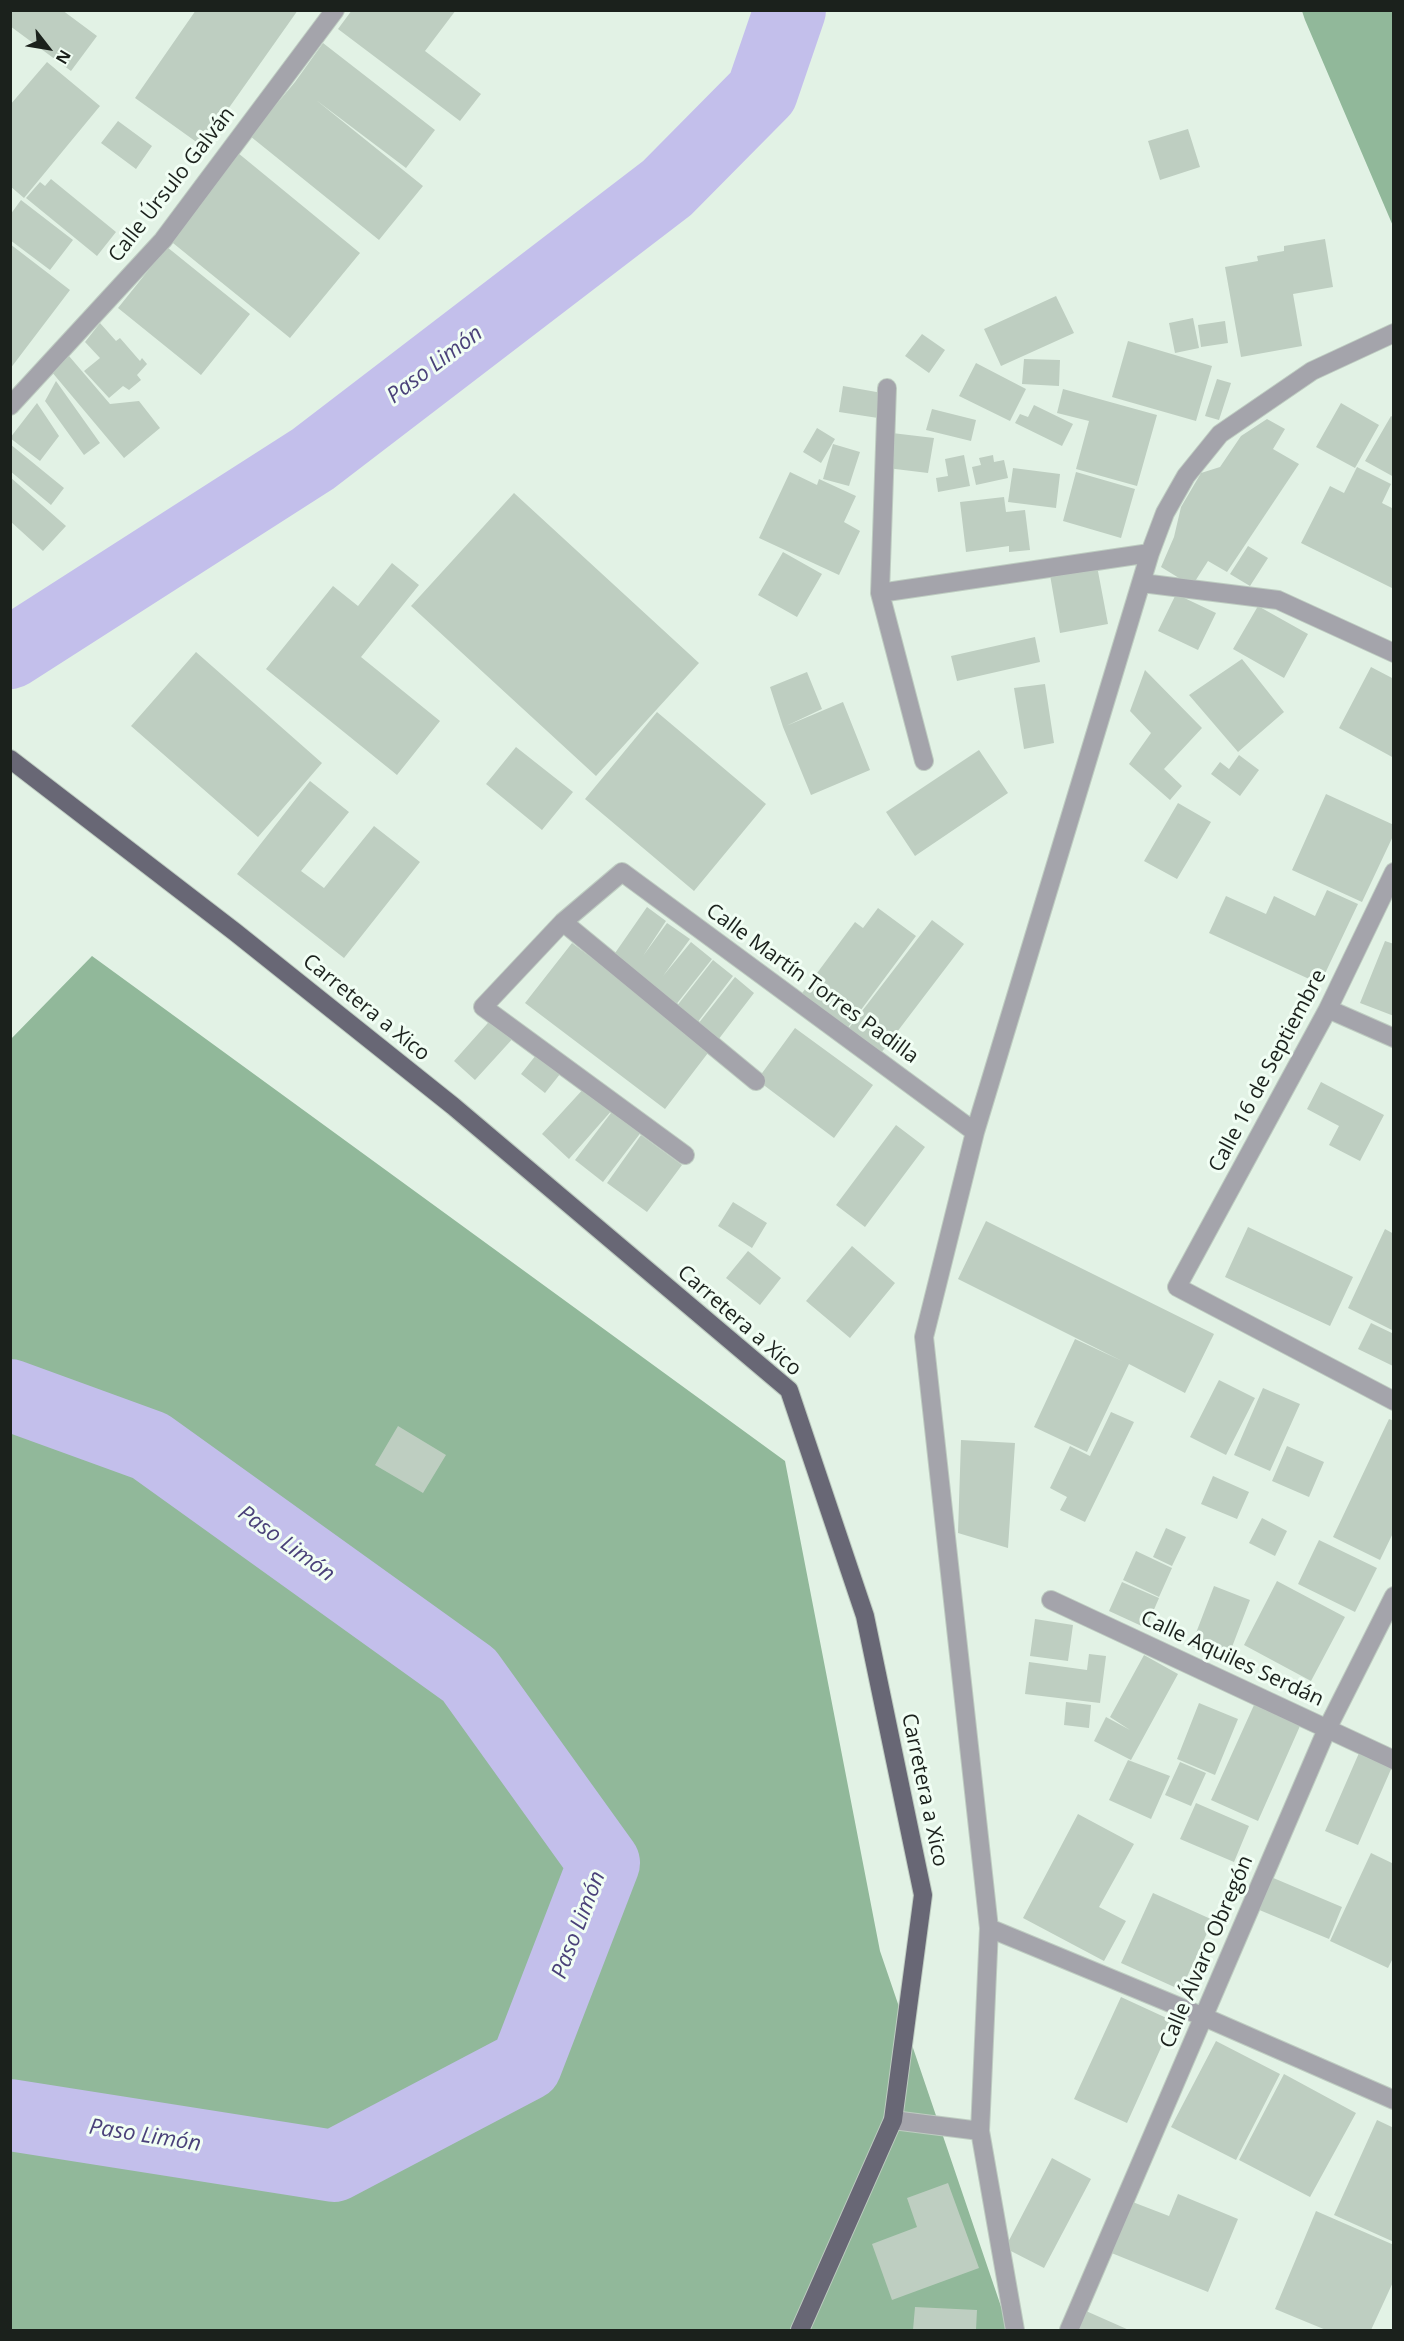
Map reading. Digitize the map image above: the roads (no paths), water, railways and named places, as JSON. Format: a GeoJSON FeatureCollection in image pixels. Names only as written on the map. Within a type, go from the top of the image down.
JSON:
{"type":"FeatureCollection","features":[{"type":"Feature","properties":{"kind":"main road","name":"Carretera a Xico"},"geometry":{"type":"LineString","coordinates":[[10,759],[235,932],[453,1106],[789,1390],[865,1616],[922,1895],[893,2120],[800,2331]]}},
{"type":"Feature","properties":{"kind":"street","name":"Calle Úrsulo Galván"},"geometry":{"type":"LineString","coordinates":[[10,406],[163,240],[335,10]]}},
{"type":"Feature","properties":{"kind":"street"},"geometry":{"type":"LineString","coordinates":[[1015,2331],[980,2131],[989,1928],[924,1337],[975,1132],[1150,553],[1166,513],[1186,476],[1220,434],[1312,371],[1394,333]]}},
{"type":"Feature","properties":{"kind":"street"},"geometry":{"type":"LineString","coordinates":[[887,388],[880,593],[924,761]]}},
{"type":"Feature","properties":{"kind":"street"},"geometry":{"type":"LineString","coordinates":[[880,593],[1150,553]]}},
{"type":"Feature","properties":{"kind":"street"},"geometry":{"type":"LineString","coordinates":[[1142,583],[1278,600],[1394,653]]}},
{"type":"Feature","properties":{"kind":"street","name":"Calle Martín Torres Padilla"},"geometry":{"type":"LineString","coordinates":[[563,922],[622,872],[975,1132]]}},
{"type":"Feature","properties":{"kind":"street","name":"Calle 16 de Septiembre"},"geometry":{"type":"LineString","coordinates":[[1394,872],[1328,1009],[1177,1287],[1394,1401]]}},
{"type":"Feature","properties":{"kind":"street"},"geometry":{"type":"LineString","coordinates":[[685,1155],[483,1007],[563,922],[756,1081]]}},
{"type":"Feature","properties":{"kind":"street"},"geometry":{"type":"LineString","coordinates":[[1328,1009],[1394,1038]]}},
{"type":"Feature","properties":{"kind":"street","name":"Calle Álvaro Obregón"},"geometry":{"type":"LineString","coordinates":[[1069,2331],[1327,1729],[1394,1596]]}},
{"type":"Feature","properties":{"kind":"street","name":"Calle Aquiles Serdán"},"geometry":{"type":"LineString","coordinates":[[1051,1600],[1394,1760]]}},
{"type":"Feature","properties":{"kind":"street"},"geometry":{"type":"LineString","coordinates":[[989,1928],[1204,2017],[1394,2100]]}},
{"type":"Feature","properties":{"kind":"street"},"geometry":{"type":"LineString","coordinates":[[893,2120],[980,2131]]}},
{"type":"Feature","properties":{"kind":"waterway","name":"Paso Limón"},"geometry":{"type":"LineString","coordinates":[[10,653],[313,459],[667,188],[762,92],[790,10]]}},
{"type":"Feature","properties":{"kind":"waterway","name":"Paso Limón"},"geometry":{"type":"LineString","coordinates":[[10,1395],[150,1446],[469,1675],[604,1863],[526,2065],[334,2166],[10,2115]]}}]}
